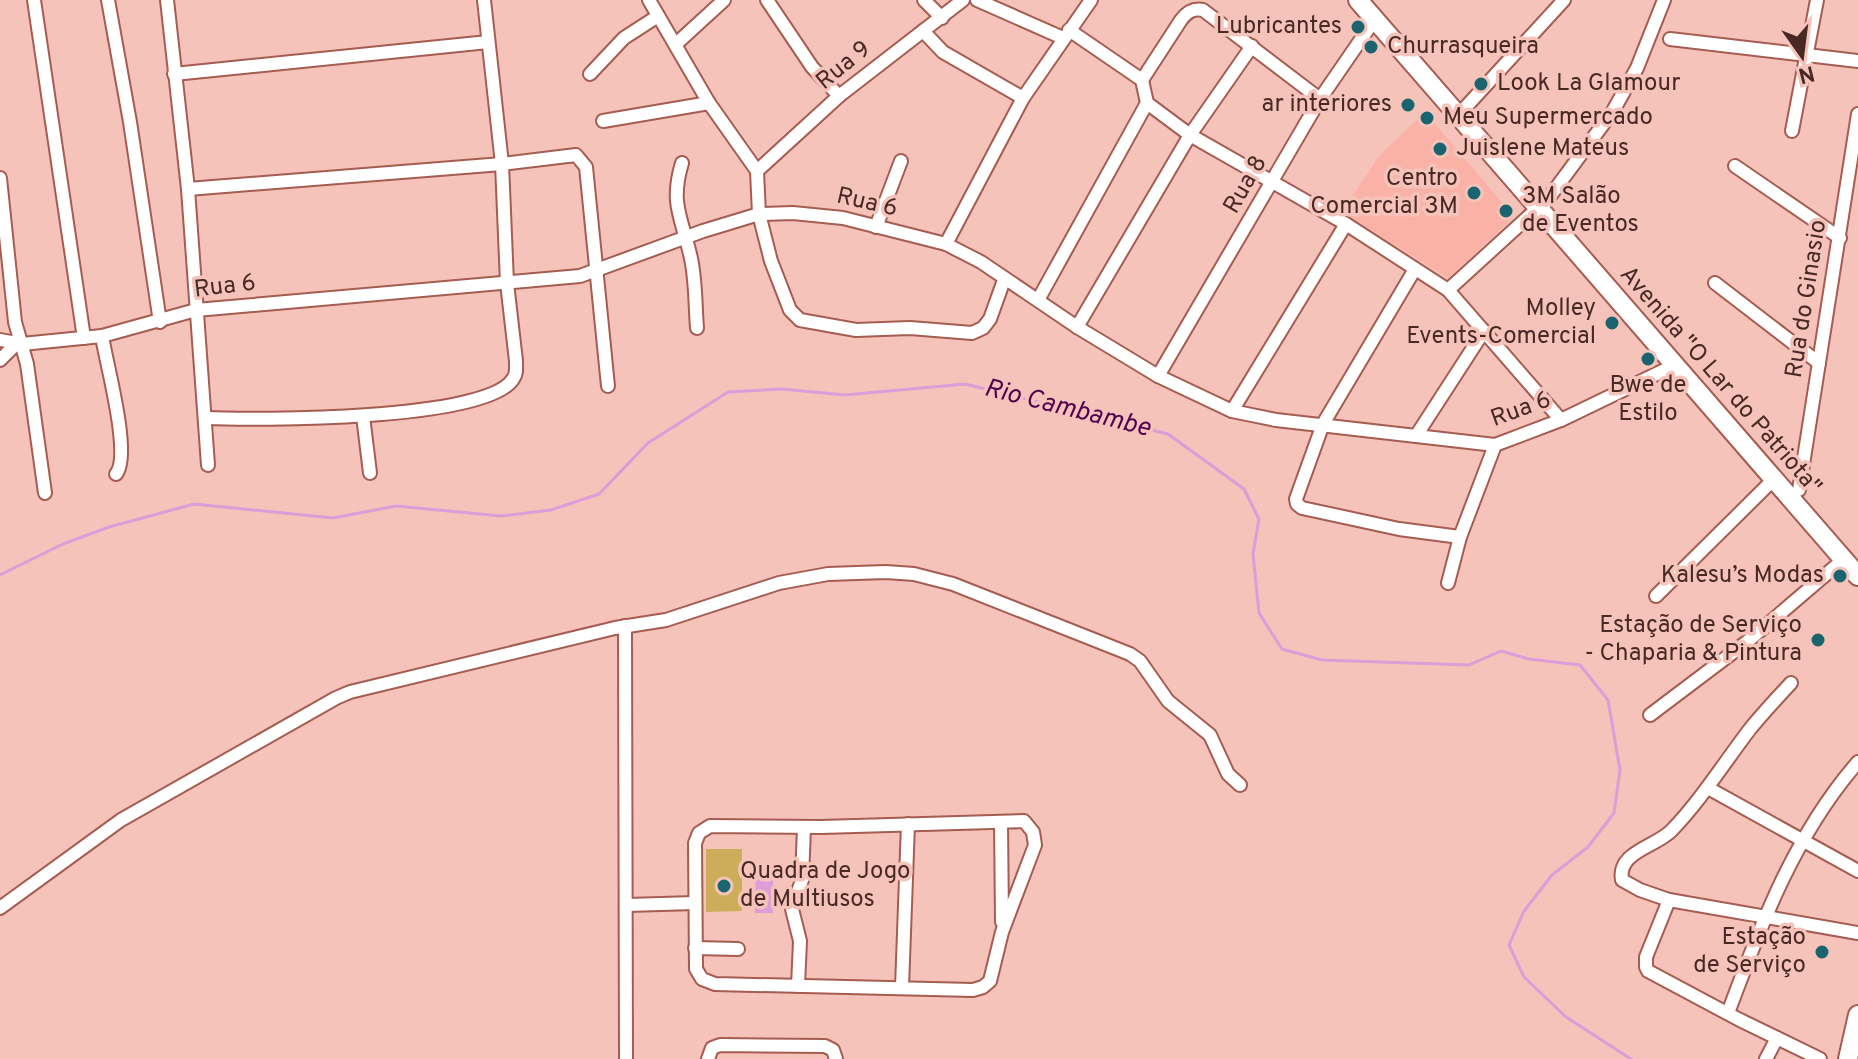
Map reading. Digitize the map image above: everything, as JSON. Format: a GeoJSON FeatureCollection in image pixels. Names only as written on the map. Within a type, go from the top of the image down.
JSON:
{"type":"FeatureCollection","features":[{"type":"Feature","properties":{"kind":"main road","name":"Avenida \"O Lar do Patriota\""},"geometry":{"type":"LineString","coordinates":[[1370,4],[1464,109],[1542,206],[1799,490],[1851,559],[1858,576]]}},
{"type":"Feature","properties":{"kind":"main road","name":"Avenida \"O Lar do Patriota\""},"geometry":{"type":"LineString","coordinates":[[1370,4],[1675,365],[1774,479],[1851,559]]}},
{"type":"Feature","properties":{"kind":"main road"},"geometry":{"type":"LineString","coordinates":[[1848,1059],[1858,1015]]}},
{"type":"Feature","properties":{"kind":"street"},"geometry":{"type":"LineString","coordinates":[[34,0],[84,338]]}},
{"type":"Feature","properties":{"kind":"street"},"geometry":{"type":"LineString","coordinates":[[108,0],[160,322]]}},
{"type":"Feature","properties":{"kind":"street"},"geometry":{"type":"LineString","coordinates":[[167,0],[188,189],[208,465]]}},
{"type":"Feature","properties":{"kind":"street"},"geometry":{"type":"LineString","coordinates":[[205,418],[259,420],[363,416],[456,404],[486,396],[512,381],[516,374],[516,361],[507,283],[502,164],[484,0]]}},
{"type":"Feature","properties":{"kind":"street"},"geometry":{"type":"LineString","coordinates":[[649,0],[709,103],[757,171],[759,214],[785,299],[794,316],[800,320],[856,330],[910,328],[972,333],[983,328],[990,319],[1004,280]]}},
{"type":"Feature","properties":{"kind":"street"},"geometry":{"type":"LineString","coordinates":[[676,44],[724,0]]}},
{"type":"Feature","properties":{"kind":"street"},"geometry":{"type":"LineString","coordinates":[[767,0],[812,67],[839,96]]}},
{"type":"Feature","properties":{"kind":"street"},"geometry":{"type":"LineString","coordinates":[[924,0],[942,18]]}},
{"type":"Feature","properties":{"kind":"street","name":"Rua 9"},"geometry":{"type":"LineString","coordinates":[[757,171],[839,96],[963,0]]}},
{"type":"Feature","properties":{"kind":"street"},"geometry":{"type":"LineString","coordinates":[[977,0],[1066,34],[1142,80]]}},
{"type":"Feature","properties":{"kind":"street"},"geometry":{"type":"LineString","coordinates":[[946,244],[1023,98],[1091,0]]}},
{"type":"Feature","properties":{"kind":"street"},"geometry":{"type":"LineString","coordinates":[[1464,109],[1564,0]]}},
{"type":"Feature","properties":{"kind":"street"},"geometry":{"type":"LineString","coordinates":[[1448,290],[1542,206],[1613,111],[1637,68],[1664,0]]}},
{"type":"Feature","properties":{"kind":"street"},"geometry":{"type":"LineString","coordinates":[[1792,131],[1817,0]]}},
{"type":"Feature","properties":{"kind":"street","name":"Rua 8"},"geometry":{"type":"LineString","coordinates":[[1158,376],[1274,181],[1370,4]]}},
{"type":"Feature","properties":{"kind":"street"},"geometry":{"type":"LineString","coordinates":[[1320,99],[1203,10],[1191,10],[1181,20],[1142,80],[1147,103],[1190,135],[1346,224],[1448,290],[1561,420]]}},
{"type":"Feature","properties":{"kind":"street"},"geometry":{"type":"LineString","coordinates":[[590,74],[624,38],[658,16]]}},
{"type":"Feature","properties":{"kind":"street"},"geometry":{"type":"LineString","coordinates":[[923,31],[943,52],[1023,98]]}},
{"type":"Feature","properties":{"kind":"street"},"geometry":{"type":"LineString","coordinates":[[1670,39],[1858,61]]}},
{"type":"Feature","properties":{"kind":"street"},"geometry":{"type":"LineString","coordinates":[[174,74],[488,42]]}},
{"type":"Feature","properties":{"kind":"street"},"geometry":{"type":"LineString","coordinates":[[1077,327],[1190,135],[1252,46]]}},
{"type":"Feature","properties":{"kind":"street"},"geometry":{"type":"LineString","coordinates":[[603,121],[709,103]]}},
{"type":"Feature","properties":{"kind":"street"},"geometry":{"type":"LineString","coordinates":[[1038,300],[1147,103]]}},
{"type":"Feature","properties":{"kind":"street","name":"Rua do Ginasio"},"geometry":{"type":"LineString","coordinates":[[1799,490],[1858,114]]}},
{"type":"Feature","properties":{"kind":"street"},"geometry":{"type":"LineString","coordinates":[[188,189],[502,164],[576,155],[586,167],[608,386]]}},
{"type":"Feature","properties":{"kind":"street"},"geometry":{"type":"LineString","coordinates":[[876,227],[901,161]]}},
{"type":"Feature","properties":{"kind":"street"},"geometry":{"type":"LineString","coordinates":[[682,163],[675,186],[684,239],[691,256],[697,328]]}},
{"type":"Feature","properties":{"kind":"street"},"geometry":{"type":"LineString","coordinates":[[1735,166],[1840,238]]}},
{"type":"Feature","properties":{"kind":"street"},"geometry":{"type":"LineString","coordinates":[[0,178],[15,322],[45,493]]}},
{"type":"Feature","properties":{"kind":"street","name":"Rua 6"},"geometry":{"type":"LineString","coordinates":[[0,340],[19,344],[102,336],[196,310],[580,276],[759,214],[822,215],[946,244],[981,262],[1004,280],[1158,376],[1232,411],[1276,420],[1495,445],[1561,420],[1675,365]]}},
{"type":"Feature","properties":{"kind":"street"},"geometry":{"type":"LineString","coordinates":[[1232,411],[1346,224]]}},
{"type":"Feature","properties":{"kind":"street"},"geometry":{"type":"LineString","coordinates":[[1415,269],[1323,424],[1296,499],[1302,508],[1370,523],[1460,537]]}},
{"type":"Feature","properties":{"kind":"street"},"geometry":{"type":"LineString","coordinates":[[1715,283],[1819,363]]}},
{"type":"Feature","properties":{"kind":"street"},"geometry":{"type":"LineString","coordinates":[[1416,436],[1484,331]]}},
{"type":"Feature","properties":{"kind":"street"},"geometry":{"type":"LineString","coordinates":[[102,336],[120,428],[122,462],[116,474]]}},
{"type":"Feature","properties":{"kind":"street"},"geometry":{"type":"LineString","coordinates":[[0,360],[19,344]]}},
{"type":"Feature","properties":{"kind":"street"},"geometry":{"type":"LineString","coordinates":[[363,416],[370,473]]}},
{"type":"Feature","properties":{"kind":"street"},"geometry":{"type":"LineString","coordinates":[[1448,583],[1460,537],[1495,445]]}},
{"type":"Feature","properties":{"kind":"street"},"geometry":{"type":"LineString","coordinates":[[1656,596],[1774,479]]}},
{"type":"Feature","properties":{"kind":"street"},"geometry":{"type":"LineString","coordinates":[[1650,715],[1851,559]]}},
{"type":"Feature","properties":{"kind":"street"},"geometry":{"type":"LineString","coordinates":[[0,908],[121,820],[350,692],[625,626],[654,624],[779,583],[828,574],[886,572],[940,580],[1007,603],[1130,654],[1140,661],[1168,701],[1210,735],[1228,774],[1240,785]]}},
{"type":"Feature","properties":{"kind":"street"},"geometry":{"type":"LineString","coordinates":[[625,626],[626,1059]]}},
{"type":"Feature","properties":{"kind":"street"},"geometry":{"type":"LineString","coordinates":[[1791,683],[1752,727],[1708,788],[1669,833],[1624,863],[1622,880],[1669,900],[1858,933]]}},
{"type":"Feature","properties":{"kind":"street"},"geometry":{"type":"LineString","coordinates":[[1728,1013],[1752,943],[1801,840],[1858,762]]}},
{"type":"Feature","properties":{"kind":"street"},"geometry":{"type":"LineString","coordinates":[[1708,788],[1858,871]]}},
{"type":"Feature","properties":{"kind":"street"},"geometry":{"type":"LineString","coordinates":[[1024,821],[1029,824],[1035,845],[1002,932],[990,981],[983,987],[973,990],[708,982],[696,969],[695,843],[704,828],[1001,822],[1024,821]]}},
{"type":"Feature","properties":{"kind":"street"},"geometry":{"type":"LineString","coordinates":[[1001,822],[1002,932]]}},
{"type":"Feature","properties":{"kind":"street"},"geometry":{"type":"LineString","coordinates":[[902,987],[908,824]]}},
{"type":"Feature","properties":{"kind":"street"},"geometry":{"type":"LineString","coordinates":[[798,986],[800,941],[792,909],[802,880],[804,827]]}},
{"type":"Feature","properties":{"kind":"street"},"geometry":{"type":"LineString","coordinates":[[1669,900],[1646,957],[1646,967],[1820,1059]]}},
{"type":"Feature","properties":{"kind":"street"},"geometry":{"type":"LineString","coordinates":[[627,905],[695,903]]}},
{"type":"Feature","properties":{"kind":"street"},"geometry":{"type":"LineString","coordinates":[[695,948],[738,949]]}},
{"type":"Feature","properties":{"kind":"street"},"geometry":{"type":"LineString","coordinates":[[1766,1059],[1777,1038]]}},
{"type":"Feature","properties":{"kind":"street"},"geometry":{"type":"LineString","coordinates":[[708,1059],[709,1052],[716,1046],[734,1045],[825,1046],[833,1050],[836,1059]]}},
{"type":"Feature","properties":{"kind":"shaded area"},"geometry":{"type":"Polygon","coordinates":[[[1425,112],[1514,217],[1448,278],[1342,212],[1379,156],[1425,112]]]}},
{"type":"Feature","properties":{"kind":"shaded area","name":"Quadra de Jogo de Multiusos"},"geometry":{"type":"Polygon","coordinates":[[[706,849],[742,849],[742,911],[706,912],[706,849]]]}},
{"type":"Feature","properties":{"kind":"shaded area"},"geometry":{"type":"Polygon","coordinates":[[[756,870],[773,870],[773,913],[755,913],[756,870]]]}},
{"type":"Feature","properties":{"kind":"waterway","name":"Rio Cambambe"},"geometry":{"type":"LineString","coordinates":[[0,575],[63,544],[109,527],[194,504],[333,518],[396,506],[501,516],[551,510],[599,494],[648,443],[728,392],[782,389],[845,395],[965,384],[1168,434],[1244,489],[1259,519],[1253,554],[1259,613],[1282,649],[1322,660],[1469,665],[1501,651],[1529,659],[1580,665],[1608,700],[1620,770],[1614,813],[1588,847],[1552,875],[1524,911],[1509,945],[1524,977],[1566,1017],[1631,1059]]}},
{"type":"Feature","properties":{"kind":"place","name":"Lubricantes"},"geometry":{"type":"Point","coordinates":[1358,27]}},
{"type":"Feature","properties":{"kind":"place","name":"Churrasqueira"},"geometry":{"type":"Point","coordinates":[1371,47]}},
{"type":"Feature","properties":{"kind":"place","name":"Look La Glamour"},"geometry":{"type":"Point","coordinates":[1481,84]}},
{"type":"Feature","properties":{"kind":"place","name":"ar interiores"},"geometry":{"type":"Point","coordinates":[1408,105]}},
{"type":"Feature","properties":{"kind":"place","name":"Meu Supermercado"},"geometry":{"type":"Point","coordinates":[1427,118]}},
{"type":"Feature","properties":{"kind":"place","name":"Juislene Mateus"},"geometry":{"type":"Point","coordinates":[1440,149]}},
{"type":"Feature","properties":{"kind":"place","name":"Centro Comercial 3M"},"geometry":{"type":"Point","coordinates":[1474,193]}},
{"type":"Feature","properties":{"kind":"place","name":"3M Salão de Eventos"},"geometry":{"type":"Point","coordinates":[1506,211]}},
{"type":"Feature","properties":{"kind":"place","name":"Molley Events-Comercial"},"geometry":{"type":"Point","coordinates":[1612,323]}},
{"type":"Feature","properties":{"kind":"place","name":"Bwe de Estilo"},"geometry":{"type":"Point","coordinates":[1648,359]}},
{"type":"Feature","properties":{"kind":"place","name":"Kalesu’s Modas"},"geometry":{"type":"Point","coordinates":[1840,576]}},
{"type":"Feature","properties":{"kind":"place","name":"Estação de Serviço - Chaparia & Pintura"},"geometry":{"type":"Point","coordinates":[1818,640]}},
{"type":"Feature","properties":{"kind":"place","name":"Quadra de Jogo de Multiusos"},"geometry":{"type":"Point","coordinates":[724,886]}},
{"type":"Feature","properties":{"kind":"place","name":"Estação de Serviço"},"geometry":{"type":"Point","coordinates":[1822,952]}}]}
